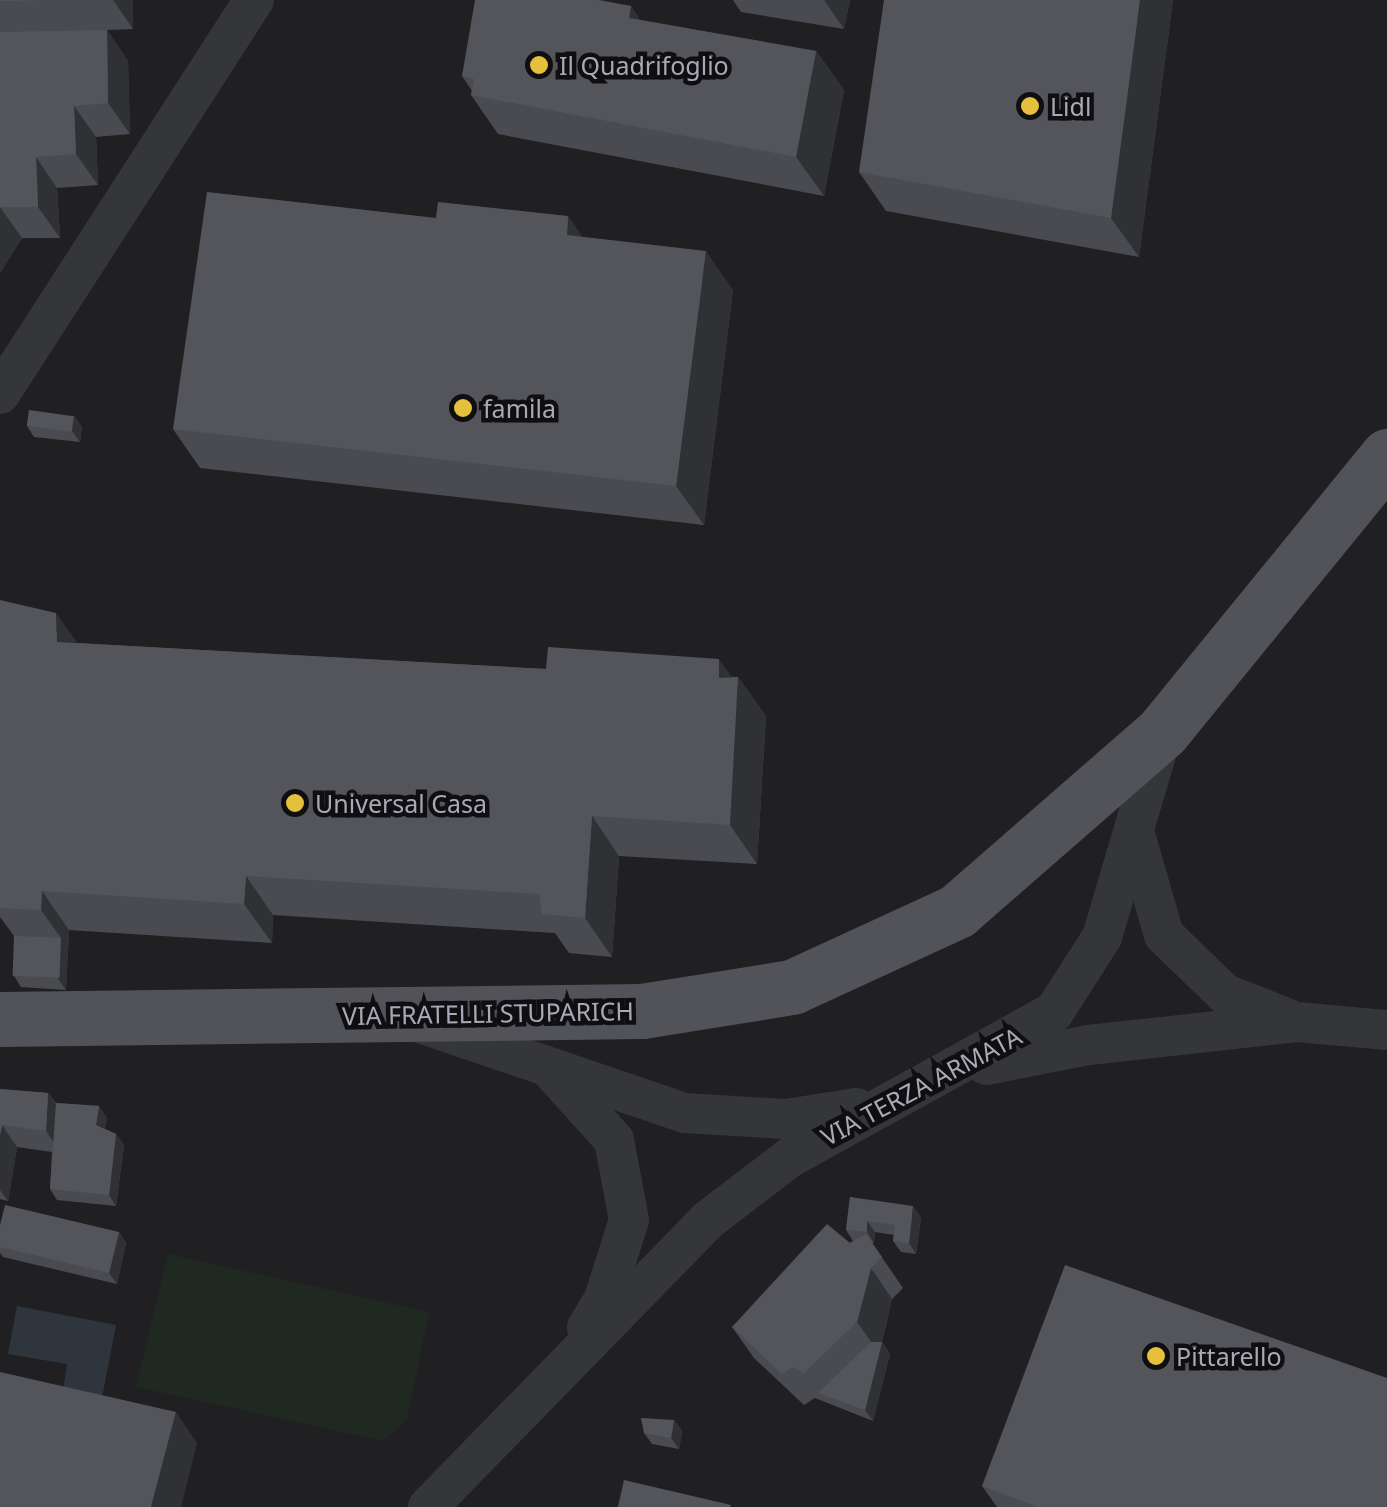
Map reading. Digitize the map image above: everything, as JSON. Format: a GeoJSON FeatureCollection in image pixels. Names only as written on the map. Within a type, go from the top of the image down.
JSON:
{"type":"FeatureCollection","features":[{"type":"Feature","properties":{"kind":"main road","name":"VIA TERZA ARMATA"},"geometry":{"type":"LineString","coordinates":[[958,910],[1162,731],[1387,456]]}},
{"type":"Feature","properties":{"kind":"main road","name":"VIA FRATELLI STUPARICH"},"geometry":{"type":"LineString","coordinates":[[0,1020],[642,1011],[792,988],[958,910]]}},
{"type":"Feature","properties":{"kind":"street"},"geometry":{"type":"LineString","coordinates":[[0,394],[254,0]]}},
{"type":"Feature","properties":{"kind":"street","name":"VIA TERZA ARMATA"},"geometry":{"type":"LineString","coordinates":[[428,1507],[708,1220],[789,1158],[879,1104],[958,1070],[1054,1012],[1102,937],[1136,838],[1162,731]]}},
{"type":"Feature","properties":{"kind":"street"},"geometry":{"type":"LineString","coordinates":[[1136,838],[1164,935],[1225,994],[1297,1022]]}},
{"type":"Feature","properties":{"kind":"street"},"geometry":{"type":"LineString","coordinates":[[397,1016],[684,1113],[786,1119],[879,1104]]}},
{"type":"Feature","properties":{"kind":"street"},"geometry":{"type":"LineString","coordinates":[[958,1070],[1089,1044],[1297,1022],[1387,1030]]}},
{"type":"Feature","properties":{"kind":"street","name":"VIA TERZA ARMATA"},"geometry":{"type":"LineString","coordinates":[[546,1065],[614,1140],[628,1220],[604,1299],[564,1364]]}},
{"type":"Feature","properties":{"kind":"shaded area"},"geometry":{"type":"Polygon","coordinates":[[[0,0],[1387,0],[1387,1507],[0,1507],[0,0]]]}},
{"type":"Feature","properties":{"kind":"shaded area"},"geometry":{"type":"Polygon","coordinates":[[[168,1254],[429,1312],[407,1420],[383,1441],[136,1387],[168,1254]]]}},
{"type":"Feature","properties":{"kind":"shaded area"},"geometry":{"type":"Polygon","coordinates":[[[17,1306],[116,1325],[102,1398],[63,1390],[67,1364],[8,1354],[17,1306]]]}},
{"type":"Feature","properties":{"kind":"building"},"geometry":{"type":"Polygon","coordinates":[[[475,0],[599,0],[631,6],[629,18],[816,51],[796,157],[471,95],[474,79],[462,76],[475,0]]]}},
{"type":"Feature","properties":{"kind":"building","name":"Lidl"},"geometry":{"type":"Polygon","coordinates":[[[884,0],[1140,0],[1111,218],[859,172],[884,0]]]}},
{"type":"Feature","properties":{"kind":"building"},"geometry":{"type":"Polygon","coordinates":[[[107,30],[108,103],[74,106],[76,154],[36,157],[38,207],[0,207],[0,32],[107,30]]]}},
{"type":"Feature","properties":{"kind":"building","name":"famila"},"geometry":{"type":"Polygon","coordinates":[[[207,192],[436,218],[438,202],[568,216],[567,235],[706,251],[676,486],[173,429],[207,192]]]}},
{"type":"Feature","properties":{"kind":"building"},"geometry":{"type":"Polygon","coordinates":[[[29,410],[74,416],[71,432],[27,426],[29,410]]]}},
{"type":"Feature","properties":{"kind":"building","name":"Universal Casa"},"geometry":{"type":"Polygon","coordinates":[[[0,600],[56,613],[57,642],[546,669],[548,647],[719,659],[719,678],[738,677],[730,825],[592,816],[585,918],[542,914],[539,894],[246,876],[244,904],[42,891],[41,910],[0,908],[0,600]]]}},
{"type":"Feature","properties":{"kind":"building"},"geometry":{"type":"Polygon","coordinates":[[[14,936],[61,938],[60,978],[13,976],[14,936]]]}},
{"type":"Feature","properties":{"kind":"building"},"geometry":{"type":"Polygon","coordinates":[[[0,1089],[48,1093],[46,1131],[2,1125],[0,1135],[0,1089]]]}},
{"type":"Feature","properties":{"kind":"building"},"geometry":{"type":"Polygon","coordinates":[[[56,1103],[99,1106],[96,1125],[116,1134],[109,1195],[50,1189],[56,1103]]]}},
{"type":"Feature","properties":{"kind":"building"},"geometry":{"type":"Polygon","coordinates":[[[850,1197],[913,1206],[909,1243],[893,1241],[895,1225],[867,1221],[867,1232],[846,1230],[850,1197]]]}},
{"type":"Feature","properties":{"kind":"building"},"geometry":{"type":"Polygon","coordinates":[[[5,1205],[119,1232],[109,1273],[0,1247],[5,1205]]]}},
{"type":"Feature","properties":{"kind":"building"},"geometry":{"type":"Polygon","coordinates":[[[827,1224],[850,1243],[866,1234],[882,1257],[871,1268],[857,1322],[804,1373],[793,1367],[782,1374],[732,1327],[827,1224]]]}},
{"type":"Feature","properties":{"kind":"building","name":"Pittarello"},"geometry":{"type":"Polygon","coordinates":[[[1065,1265],[1387,1378],[1387,1507],[1038,1507],[982,1486],[1065,1265]]]}},
{"type":"Feature","properties":{"kind":"building"},"geometry":{"type":"Polygon","coordinates":[[[871,1342],[882,1342],[865,1410],[818,1393],[871,1342]]]}},
{"type":"Feature","properties":{"kind":"building"},"geometry":{"type":"Polygon","coordinates":[[[0,1372],[176,1412],[151,1507],[0,1507],[0,1372]]]}},
{"type":"Feature","properties":{"kind":"building"},"geometry":{"type":"Polygon","coordinates":[[[641,1418],[674,1420],[671,1438],[644,1433],[641,1418]]]}},
{"type":"Feature","properties":{"kind":"building"},"geometry":{"type":"Polygon","coordinates":[[[624,1480],[731,1505],[618,1507],[624,1480]]]}},
{"type":"Feature","properties":{"kind":"place","name":"Il Quadrifoglio"},"geometry":{"type":"Point","coordinates":[539,65]}},
{"type":"Feature","properties":{"kind":"place","name":"Lidl"},"geometry":{"type":"Point","coordinates":[1030,106]}},
{"type":"Feature","properties":{"kind":"place","name":"famila"},"geometry":{"type":"Point","coordinates":[463,408]}},
{"type":"Feature","properties":{"kind":"place","name":"Universal Casa"},"geometry":{"type":"Point","coordinates":[295,803]}},
{"type":"Feature","properties":{"kind":"place","name":"Pittarello"},"geometry":{"type":"Point","coordinates":[1156,1356]}}]}
